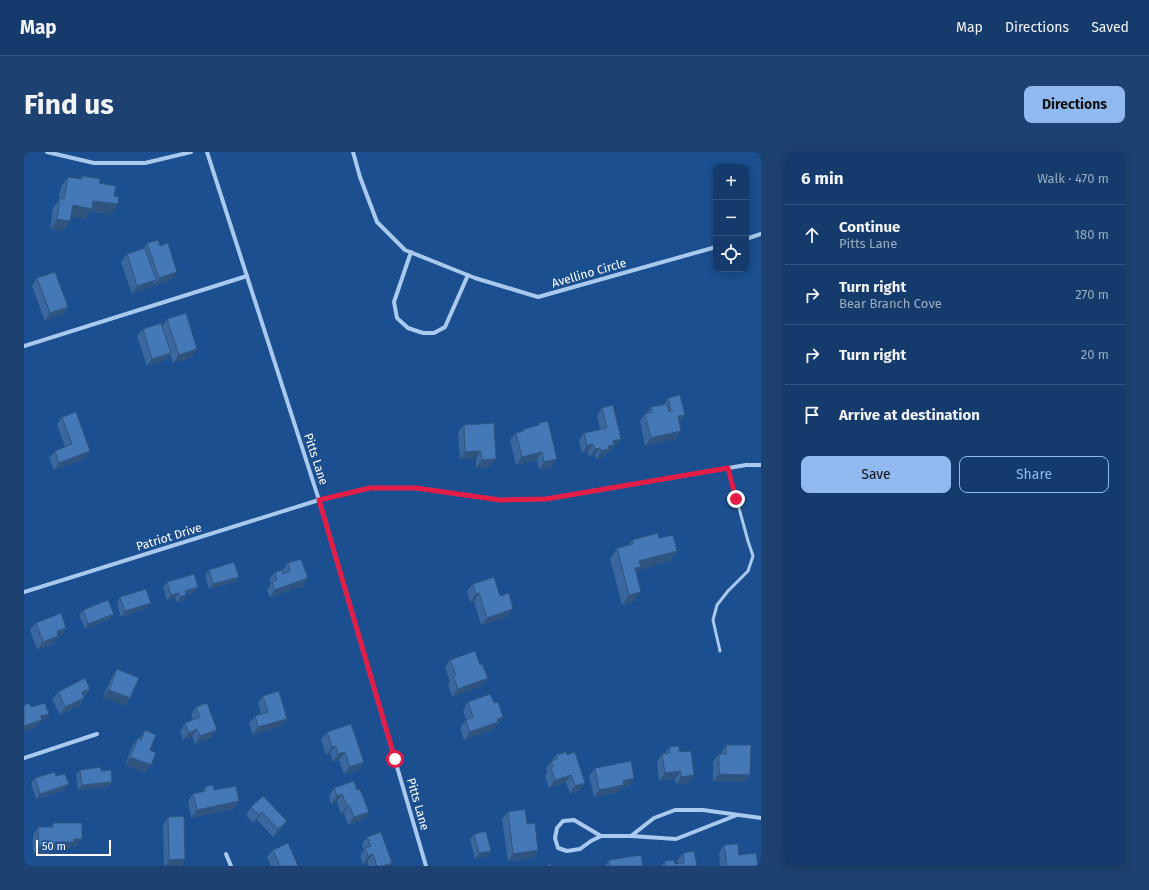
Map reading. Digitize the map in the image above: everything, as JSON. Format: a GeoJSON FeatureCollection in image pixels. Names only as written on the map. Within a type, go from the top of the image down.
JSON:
{"type":"FeatureCollection","features":[{"type":"Feature","properties":{"kind":"street"},"geometry":{"type":"LineString","coordinates":[[47,152],[94,163],[145,163],[191,152]]}},
{"type":"Feature","properties":{"kind":"street","name":"Pitts Lane"},"geometry":{"type":"LineString","coordinates":[[207,152],[319,500],[426,866]]}},
{"type":"Feature","properties":{"kind":"street","name":"Avellino Circle"},"geometry":{"type":"LineString","coordinates":[[353,152],[360,177],[377,222],[405,250],[468,275],[538,297],[713,248]]}},
{"type":"Feature","properties":{"kind":"street"},"geometry":{"type":"LineString","coordinates":[[749,238],[761,234]]}},
{"type":"Feature","properties":{"kind":"street"},"geometry":{"type":"LineString","coordinates":[[411,252],[394,302],[397,318],[408,328],[423,333],[434,333],[445,327],[468,275]]}},
{"type":"Feature","properties":{"kind":"street"},"geometry":{"type":"LineString","coordinates":[[24,346],[247,276]]}},
{"type":"Feature","properties":{"kind":"street","name":"Patriot Drive"},"geometry":{"type":"LineString","coordinates":[[24,592],[319,500],[370,488],[416,488],[500,500],[546,499],[746,465],[761,465]]}},
{"type":"Feature","properties":{"kind":"street"},"geometry":{"type":"LineString","coordinates":[[24,758],[97,734]]}},
{"type":"Feature","properties":{"kind":"street"},"geometry":{"type":"LineString","coordinates":[[631,836],[654,818],[675,810],[703,810],[761,818]]}},
{"type":"Feature","properties":{"kind":"street"},"geometry":{"type":"LineString","coordinates":[[601,836],[574,820],[563,821],[557,828],[555,838],[558,848],[567,851],[580,849],[601,836],[676,839],[738,815]]}},
{"type":"Feature","properties":{"kind":"street"},"geometry":{"type":"LineString","coordinates":[[226,854],[231,866]]}},
{"type":"Feature","properties":{"kind":"lane"},"geometry":{"type":"LineString","coordinates":[[720,651],[713,620],[718,605],[728,590],[748,571],[753,556],[728,468]]}},
{"type":"Feature","properties":{"kind":"building"},"geometry":{"type":"Polygon","coordinates":[[[82,176],[100,179],[99,183],[116,186],[114,196],[119,197],[118,204],[93,201],[92,209],[73,205],[70,221],[57,219],[60,198],[64,199],[68,177],[82,179],[82,176]]]}},
{"type":"Feature","properties":{"kind":"building"},"geometry":{"type":"Polygon","coordinates":[[[158,240],[160,246],[168,243],[177,272],[159,278],[147,243],[158,240]]]}},
{"type":"Feature","properties":{"kind":"building"},"geometry":{"type":"Polygon","coordinates":[[[145,248],[156,280],[137,286],[127,254],[145,248]]]}},
{"type":"Feature","properties":{"kind":"building"},"geometry":{"type":"Polygon","coordinates":[[[55,272],[68,307],[50,313],[37,278],[55,272]]]}},
{"type":"Feature","properties":{"kind":"building"},"geometry":{"type":"Polygon","coordinates":[[[186,313],[197,349],[179,355],[167,319],[186,313]]]}},
{"type":"Feature","properties":{"kind":"building"},"geometry":{"type":"Polygon","coordinates":[[[161,323],[171,353],[152,359],[143,329],[161,323]]]}},
{"type":"Feature","properties":{"kind":"building"},"geometry":{"type":"Polygon","coordinates":[[[680,395],[685,415],[678,416],[681,431],[651,438],[645,414],[652,412],[651,407],[667,404],[669,412],[671,411],[668,398],[680,395]]]}},
{"type":"Feature","properties":{"kind":"building"},"geometry":{"type":"Polygon","coordinates":[[[613,405],[621,439],[613,441],[614,445],[608,446],[609,449],[601,451],[600,448],[595,449],[593,444],[587,446],[584,433],[607,428],[602,408],[613,405]]]}},
{"type":"Feature","properties":{"kind":"building"},"geometry":{"type":"Polygon","coordinates":[[[76,412],[90,451],[59,463],[55,451],[72,444],[62,417],[76,412]]]}},
{"type":"Feature","properties":{"kind":"building"},"geometry":{"type":"Polygon","coordinates":[[[548,421],[557,459],[544,462],[542,452],[522,457],[516,433],[539,425],[539,423],[548,421]]]}},
{"type":"Feature","properties":{"kind":"building"},"geometry":{"type":"Polygon","coordinates":[[[494,423],[496,459],[482,460],[481,451],[465,452],[464,425],[494,423]]]}},
{"type":"Feature","properties":{"kind":"building"},"geometry":{"type":"Polygon","coordinates":[[[658,533],[659,538],[673,535],[677,551],[639,561],[641,567],[635,568],[641,592],[629,595],[617,548],[633,544],[632,540],[658,533]]]}},
{"type":"Feature","properties":{"kind":"building"},"geometry":{"type":"Polygon","coordinates":[[[301,559],[308,578],[275,590],[272,582],[277,580],[275,572],[282,570],[283,574],[290,571],[288,563],[301,559]]]}},
{"type":"Feature","properties":{"kind":"building"},"geometry":{"type":"Polygon","coordinates":[[[234,562],[239,577],[213,584],[209,570],[234,562]]]}},
{"type":"Feature","properties":{"kind":"building"},"geometry":{"type":"Polygon","coordinates":[[[194,574],[198,587],[185,591],[186,595],[180,597],[179,593],[171,595],[167,582],[194,574]]]}},
{"type":"Feature","properties":{"kind":"building"},"geometry":{"type":"Polygon","coordinates":[[[494,577],[500,596],[509,593],[513,609],[487,618],[479,593],[476,594],[473,584],[494,577]]]}},
{"type":"Feature","properties":{"kind":"building"},"geometry":{"type":"Polygon","coordinates":[[[146,589],[151,603],[125,611],[120,597],[146,589]]]}},
{"type":"Feature","properties":{"kind":"building"},"geometry":{"type":"Polygon","coordinates":[[[108,600],[114,614],[88,624],[83,610],[108,600]]]}},
{"type":"Feature","properties":{"kind":"building"},"geometry":{"type":"Polygon","coordinates":[[[61,613],[66,628],[57,631],[58,636],[43,642],[36,623],[61,613]]]}},
{"type":"Feature","properties":{"kind":"building"},"geometry":{"type":"Polygon","coordinates":[[[475,651],[480,665],[482,664],[488,678],[458,689],[453,676],[456,675],[450,660],[475,651]]]}},
{"type":"Feature","properties":{"kind":"building"},"geometry":{"type":"Polygon","coordinates":[[[117,669],[139,678],[130,698],[109,690],[117,669]]]}},
{"type":"Feature","properties":{"kind":"building"},"geometry":{"type":"Polygon","coordinates":[[[85,678],[90,689],[82,692],[84,698],[65,707],[58,692],[85,678]]]}},
{"type":"Feature","properties":{"kind":"building"},"geometry":{"type":"Polygon","coordinates":[[[279,691],[287,719],[258,727],[255,716],[268,712],[263,696],[279,691]]]}},
{"type":"Feature","properties":{"kind":"building"},"geometry":{"type":"Polygon","coordinates":[[[490,694],[494,703],[498,702],[503,717],[497,719],[498,722],[470,732],[466,720],[473,717],[468,702],[490,694]]]}},
{"type":"Feature","properties":{"kind":"building"},"geometry":{"type":"Polygon","coordinates":[[[29,703],[31,707],[45,703],[49,714],[40,716],[42,720],[24,726],[24,705],[29,703]]]}},
{"type":"Feature","properties":{"kind":"building"},"geometry":{"type":"Polygon","coordinates":[[[207,703],[217,730],[200,736],[197,729],[189,733],[185,723],[200,717],[196,707],[207,703]]]}},
{"type":"Feature","properties":{"kind":"building"},"geometry":{"type":"Polygon","coordinates":[[[351,724],[364,762],[350,767],[345,752],[338,754],[336,746],[332,747],[327,732],[351,724]]]}},
{"type":"Feature","properties":{"kind":"building"},"geometry":{"type":"Polygon","coordinates":[[[145,730],[156,735],[150,750],[156,753],[151,765],[130,757],[138,738],[141,740],[145,730]]]}},
{"type":"Feature","properties":{"kind":"building"},"geometry":{"type":"Polygon","coordinates":[[[726,745],[751,745],[750,775],[719,774],[719,754],[726,754],[726,745]]]}},
{"type":"Feature","properties":{"kind":"building"},"geometry":{"type":"Polygon","coordinates":[[[679,746],[679,752],[691,751],[694,775],[681,777],[681,771],[665,773],[662,754],[670,753],[669,747],[679,746]]]}},
{"type":"Feature","properties":{"kind":"building"},"geometry":{"type":"Polygon","coordinates":[[[566,752],[567,755],[575,752],[585,783],[575,786],[571,775],[555,780],[551,768],[553,767],[551,761],[557,759],[556,755],[566,752]]]}},
{"type":"Feature","properties":{"kind":"building"},"geometry":{"type":"Polygon","coordinates":[[[631,761],[634,778],[623,781],[624,785],[599,790],[595,768],[631,761]]]}},
{"type":"Feature","properties":{"kind":"building"},"geometry":{"type":"Polygon","coordinates":[[[101,767],[101,771],[111,770],[112,782],[82,785],[80,770],[101,767]]]}},
{"type":"Feature","properties":{"kind":"building"},"geometry":{"type":"Polygon","coordinates":[[[55,772],[56,776],[65,774],[69,784],[40,794],[35,778],[55,772]]]}},
{"type":"Feature","properties":{"kind":"building"},"geometry":{"type":"Polygon","coordinates":[[[354,781],[357,790],[360,789],[369,812],[354,817],[342,794],[337,796],[334,788],[354,781]]]}},
{"type":"Feature","properties":{"kind":"building"},"geometry":{"type":"Polygon","coordinates":[[[213,785],[214,790],[236,786],[239,801],[197,810],[193,794],[206,791],[205,787],[213,785]]]}},
{"type":"Feature","properties":{"kind":"building"},"geometry":{"type":"Polygon","coordinates":[[[263,796],[287,821],[278,829],[262,812],[259,815],[251,807],[263,796]]]}},
{"type":"Feature","properties":{"kind":"building"},"geometry":{"type":"Polygon","coordinates":[[[525,809],[527,824],[535,823],[538,850],[513,854],[508,812],[525,809]]]}},
{"type":"Feature","properties":{"kind":"building"},"geometry":{"type":"Polygon","coordinates":[[[184,816],[185,859],[169,860],[168,817],[184,816]]]}},
{"type":"Feature","properties":{"kind":"building"},"geometry":{"type":"Polygon","coordinates":[[[53,823],[82,823],[82,839],[74,839],[74,842],[55,842],[55,846],[39,846],[38,827],[53,827],[53,823]]]}},
{"type":"Feature","properties":{"kind":"building"},"geometry":{"type":"Polygon","coordinates":[[[486,831],[491,851],[479,853],[474,834],[486,831]]]}},
{"type":"Feature","properties":{"kind":"building"},"geometry":{"type":"Polygon","coordinates":[[[381,832],[392,863],[377,866],[373,854],[368,856],[365,848],[371,846],[367,837],[381,832]]]}},
{"type":"Feature","properties":{"kind":"building"},"geometry":{"type":"Polygon","coordinates":[[[288,843],[298,866],[280,866],[273,850],[288,843]]]}},
{"type":"Feature","properties":{"kind":"building"},"geometry":{"type":"Polygon","coordinates":[[[738,844],[739,855],[756,853],[758,866],[727,866],[724,845],[738,844]]]}},
{"type":"Feature","properties":{"kind":"building"},"geometry":{"type":"Polygon","coordinates":[[[694,851],[697,866],[666,866],[665,861],[674,860],[675,864],[684,863],[683,853],[694,851]]]}},
{"type":"Feature","properties":{"kind":"building"},"geometry":{"type":"Polygon","coordinates":[[[641,855],[643,866],[610,866],[609,860],[641,855]]]}},
{"type":"Feature","properties":{"kind":"route"},"geometry":{"type":"LineString","coordinates":[[395,759],[319,500],[370,488],[416,488],[500,500],[546,499],[728,468],[736,499]]}}]}
